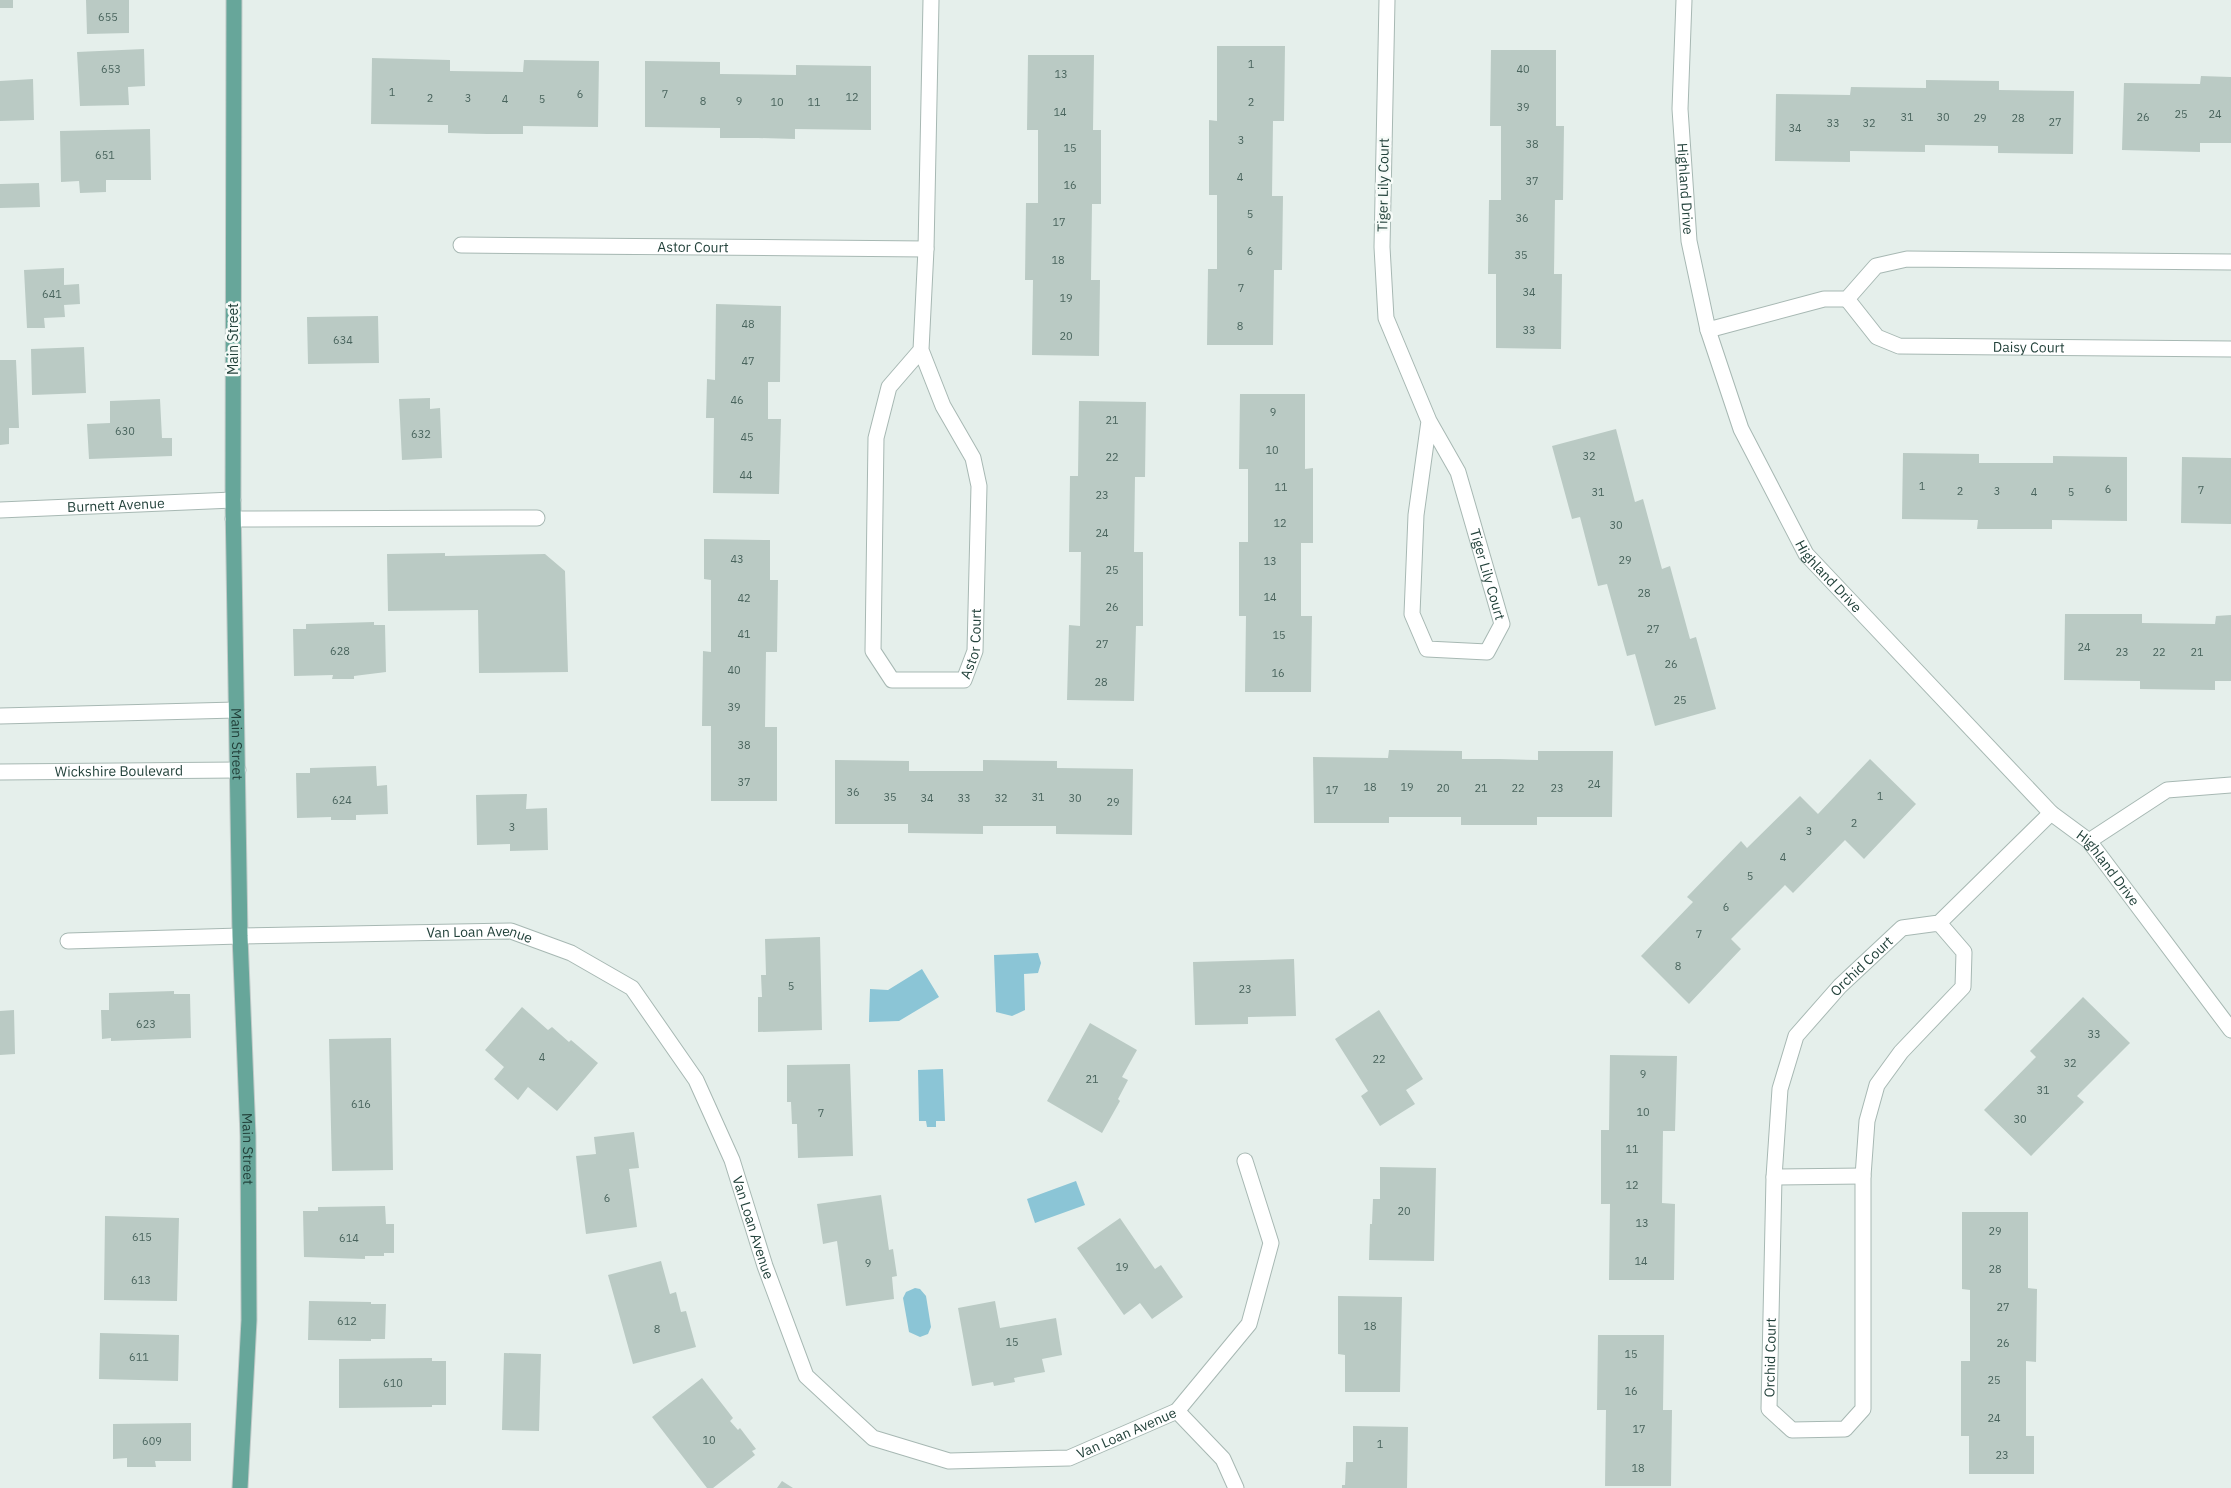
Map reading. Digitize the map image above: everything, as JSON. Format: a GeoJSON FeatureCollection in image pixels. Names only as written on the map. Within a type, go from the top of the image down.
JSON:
{"type":"FeatureCollection","features":[{"type":"Feature","properties":{"kind":"main road","name":"Main Street"},"geometry":{"type":"LineString","coordinates":[[234,0],[233,519],[240,936],[248,1136],[249,1320],[240,1488]]}},
{"type":"Feature","properties":{"kind":"street","name":"Astor Court"},"geometry":{"type":"LineString","coordinates":[[921,350],[889,387],[876,438],[873,651],[892,680],[964,680],[975,651],[979,486],[973,458],[943,406],[921,350],[926,249],[931,0]]}},
{"type":"Feature","properties":{"kind":"street","name":"Tiger Lily Court"},"geometry":{"type":"LineString","coordinates":[[1387,0],[1382,247],[1386,318],[1429,421],[1458,472],[1502,624],[1487,652],[1427,649],[1412,614],[1416,515],[1429,421]]}},
{"type":"Feature","properties":{"kind":"street","name":"Highland Drive"},"geometry":{"type":"LineString","coordinates":[[1684,0],[1680,109],[1689,241],[1708,330],[1741,429],[1806,554],[2052,813],[2090,841],[2231,1030]]}},
{"type":"Feature","properties":{"kind":"street","name":"Astor Court"},"geometry":{"type":"LineString","coordinates":[[460,245],[926,249]]}},
{"type":"Feature","properties":{"kind":"street"},"geometry":{"type":"LineString","coordinates":[[1708,330],[1824,299],[1847,299],[1876,266],[1907,259],[2231,262]]}},
{"type":"Feature","properties":{"kind":"street","name":"Daisy Court"},"geometry":{"type":"LineString","coordinates":[[1847,299],[1877,337],[1899,346],[2231,349]]}},
{"type":"Feature","properties":{"kind":"street","name":"Burnett Avenue"},"geometry":{"type":"LineString","coordinates":[[0,510],[233,500]]}},
{"type":"Feature","properties":{"kind":"street"},"geometry":{"type":"LineString","coordinates":[[233,519],[537,518]]}},
{"type":"Feature","properties":{"kind":"street"},"geometry":{"type":"LineString","coordinates":[[0,716],[236,710]]}},
{"type":"Feature","properties":{"kind":"street","name":"Wickshire Boulevard"},"geometry":{"type":"LineString","coordinates":[[0,772],[238,770]]}},
{"type":"Feature","properties":{"kind":"street"},"geometry":{"type":"LineString","coordinates":[[2090,841],[2167,790],[2231,785]]}},
{"type":"Feature","properties":{"kind":"street"},"geometry":{"type":"LineString","coordinates":[[1939,923],[2052,813]]}},
{"type":"Feature","properties":{"kind":"street","name":"Orchid Court"},"geometry":{"type":"LineString","coordinates":[[1939,923],[1964,952],[1963,987],[1901,1052],[1877,1085],[1866,1121],[1862,1176],[1863,1409],[1845,1429],[1792,1430],[1769,1409],[1774,1177],[1780,1089],[1796,1036],[1840,986],[1902,928],[1939,923]]}},
{"type":"Feature","properties":{"kind":"street","name":"Van Loan Avenue"},"geometry":{"type":"LineString","coordinates":[[68,942],[240,936],[511,931],[571,953],[632,988],[696,1080],[732,1160],[765,1266],[806,1376],[873,1438],[949,1460],[1069,1458],[1177,1411],[1250,1324],[1271,1243],[1245,1161]]}},
{"type":"Feature","properties":{"kind":"street"},"geometry":{"type":"LineString","coordinates":[[1774,1177],[1862,1176]]}},
{"type":"Feature","properties":{"kind":"street"},"geometry":{"type":"LineString","coordinates":[[1177,1411],[1223,1459],[1236,1488]]}},
{"type":"Feature","properties":{"kind":"water"},"geometry":{"type":"Polygon","coordinates":[[[1038,953],[1041,963],[1038,973],[1024,974],[1025,1010],[1012,1016],[996,1012],[994,955],[1038,953]]]}},
{"type":"Feature","properties":{"kind":"water"},"geometry":{"type":"Polygon","coordinates":[[[922,969],[939,997],[899,1021],[869,1022],[870,989],[888,990],[922,969]]]}},
{"type":"Feature","properties":{"kind":"water"},"geometry":{"type":"Polygon","coordinates":[[[943,1069],[945,1121],[936,1121],[936,1127],[927,1127],[926,1121],[919,1121],[918,1070],[943,1069]]]}},
{"type":"Feature","properties":{"kind":"water"},"geometry":{"type":"Polygon","coordinates":[[[1076,1181],[1085,1205],[1035,1223],[1027,1199],[1076,1181]]]}},
{"type":"Feature","properties":{"kind":"water"},"geometry":{"type":"Polygon","coordinates":[[[915,1288],[920,1289],[926,1296],[931,1327],[928,1334],[920,1337],[909,1332],[903,1298],[906,1292],[915,1288]]]}},
{"type":"Feature","properties":{"kind":"building"},"geometry":{"type":"Polygon","coordinates":[[[0,0],[13,0],[13,8],[0,8],[0,0]]]}},
{"type":"Feature","properties":{"kind":"building"},"geometry":{"type":"Polygon","coordinates":[[[86,0],[129,0],[129,33],[87,34],[86,0]]]}},
{"type":"Feature","properties":{"kind":"building"},"geometry":{"type":"Polygon","coordinates":[[[1217,46],[1285,46],[1284,121],[1273,121],[1272,196],[1283,196],[1282,270],[1274,270],[1273,345],[1207,345],[1208,269],[1217,269],[1217,195],[1209,195],[1209,120],[1217,121],[1217,46]]]}},
{"type":"Feature","properties":{"kind":"building"},"geometry":{"type":"Polygon","coordinates":[[[144,49],[145,86],[128,87],[129,105],[80,106],[77,52],[144,49]]]}},
{"type":"Feature","properties":{"kind":"building"},"geometry":{"type":"Polygon","coordinates":[[[1491,50],[1556,50],[1556,126],[1564,126],[1563,200],[1555,200],[1554,274],[1562,274],[1561,349],[1496,348],[1496,274],[1488,274],[1489,200],[1501,200],[1501,126],[1490,126],[1491,50]]]}},
{"type":"Feature","properties":{"kind":"building"},"geometry":{"type":"Polygon","coordinates":[[[1028,55],[1094,55],[1093,130],[1101,130],[1101,204],[1092,204],[1091,280],[1100,280],[1099,356],[1032,355],[1033,280],[1025,280],[1026,203],[1038,203],[1038,130],[1027,130],[1028,55]]]}},
{"type":"Feature","properties":{"kind":"building"},"geometry":{"type":"Polygon","coordinates":[[[372,58],[450,60],[450,71],[523,72],[524,60],[599,61],[598,127],[523,126],[523,134],[487,134],[448,133],[448,125],[371,124],[372,58]]]}},
{"type":"Feature","properties":{"kind":"building"},"geometry":{"type":"Polygon","coordinates":[[[645,61],[720,62],[720,74],[796,75],[796,65],[871,66],[871,130],[795,129],[795,139],[720,138],[720,128],[645,127],[645,61]]]}},
{"type":"Feature","properties":{"kind":"building"},"geometry":{"type":"Polygon","coordinates":[[[2201,76],[2231,77],[2231,143],[2200,143],[2200,152],[2122,150],[2124,83],[2200,84],[2201,76]]]}},
{"type":"Feature","properties":{"kind":"building"},"geometry":{"type":"Polygon","coordinates":[[[33,79],[34,120],[0,121],[0,81],[33,79]]]}},
{"type":"Feature","properties":{"kind":"building"},"geometry":{"type":"Polygon","coordinates":[[[1926,80],[1999,81],[1999,90],[2074,91],[2073,154],[1998,153],[1998,146],[1925,145],[1925,152],[1850,151],[1850,162],[1775,161],[1776,94],[1850,95],[1851,87],[1926,88],[1926,80]]]}},
{"type":"Feature","properties":{"kind":"building"},"geometry":{"type":"Polygon","coordinates":[[[150,129],[151,180],[106,180],[106,192],[80,193],[79,181],[61,182],[60,131],[150,129]]]}},
{"type":"Feature","properties":{"kind":"building"},"geometry":{"type":"Polygon","coordinates":[[[39,183],[40,207],[0,208],[0,184],[39,183]]]}},
{"type":"Feature","properties":{"kind":"building"},"geometry":{"type":"Polygon","coordinates":[[[64,268],[64,285],[79,284],[80,304],[64,305],[65,317],[44,318],[45,328],[27,328],[24,270],[64,268]]]}},
{"type":"Feature","properties":{"kind":"building"},"geometry":{"type":"Polygon","coordinates":[[[716,304],[781,306],[780,382],[768,382],[768,419],[781,419],[779,494],[713,493],[714,418],[706,418],[707,379],[715,380],[716,304]]]}},
{"type":"Feature","properties":{"kind":"building"},"geometry":{"type":"Polygon","coordinates":[[[378,316],[379,363],[308,364],[307,317],[378,316]]]}},
{"type":"Feature","properties":{"kind":"building"},"geometry":{"type":"Polygon","coordinates":[[[84,347],[86,393],[32,395],[31,349],[84,347]]]}},
{"type":"Feature","properties":{"kind":"building"},"geometry":{"type":"Polygon","coordinates":[[[0,360],[16,360],[19,428],[9,428],[9,444],[0,445],[0,360]]]}},
{"type":"Feature","properties":{"kind":"building"},"geometry":{"type":"Polygon","coordinates":[[[1240,394],[1305,394],[1305,469],[1313,468],[1313,543],[1301,543],[1301,616],[1312,616],[1311,692],[1245,692],[1246,616],[1239,616],[1239,542],[1248,542],[1248,469],[1239,469],[1240,394]]]}},
{"type":"Feature","properties":{"kind":"building"},"geometry":{"type":"Polygon","coordinates":[[[430,398],[430,409],[440,408],[442,458],[402,460],[399,399],[430,398]]]}},
{"type":"Feature","properties":{"kind":"building"},"geometry":{"type":"Polygon","coordinates":[[[160,399],[162,438],[172,438],[172,456],[89,459],[87,424],[110,423],[110,401],[160,399]]]}},
{"type":"Feature","properties":{"kind":"building"},"geometry":{"type":"Polygon","coordinates":[[[1079,401],[1146,402],[1145,477],[1135,477],[1134,552],[1143,552],[1143,626],[1136,626],[1134,701],[1067,700],[1069,625],[1080,626],[1081,552],[1069,552],[1070,476],[1078,476],[1079,401]]]}},
{"type":"Feature","properties":{"kind":"building"},"geometry":{"type":"Polygon","coordinates":[[[1616,429],[1635,502],[1643,499],[1662,569],[1670,566],[1690,639],[1696,637],[1716,709],[1655,726],[1635,654],[1627,656],[1607,584],[1598,586],[1580,517],[1572,519],[1552,446],[1616,429]]]}},
{"type":"Feature","properties":{"kind":"building"},"geometry":{"type":"Polygon","coordinates":[[[1903,453],[1979,454],[1979,463],[2053,463],[2053,456],[2127,457],[2127,521],[2052,520],[2052,529],[1977,529],[1978,520],[1902,519],[1903,453]]]}},
{"type":"Feature","properties":{"kind":"building"},"geometry":{"type":"Polygon","coordinates":[[[2182,457],[2231,458],[2231,524],[2181,523],[2182,457]]]}},
{"type":"Feature","properties":{"kind":"building"},"geometry":{"type":"Polygon","coordinates":[[[704,539],[770,540],[770,580],[778,580],[777,652],[766,652],[765,727],[777,727],[777,801],[711,801],[711,726],[702,726],[703,651],[711,652],[711,580],[704,579],[704,539]]]}},
{"type":"Feature","properties":{"kind":"building"},"geometry":{"type":"Polygon","coordinates":[[[445,553],[445,556],[545,554],[565,571],[568,672],[479,673],[478,610],[388,611],[387,554],[445,553]]]}},
{"type":"Feature","properties":{"kind":"building"},"geometry":{"type":"Polygon","coordinates":[[[2065,614],[2142,614],[2142,623],[2215,624],[2216,616],[2231,615],[2231,681],[2215,681],[2215,690],[2140,689],[2140,681],[2064,680],[2065,614]]]}},
{"type":"Feature","properties":{"kind":"building"},"geometry":{"type":"Polygon","coordinates":[[[374,622],[374,625],[385,625],[386,672],[354,676],[354,679],[332,679],[333,675],[294,676],[293,629],[306,629],[306,624],[374,622]]]}},
{"type":"Feature","properties":{"kind":"building"},"geometry":{"type":"Polygon","coordinates":[[[1389,750],[1462,751],[1462,759],[1538,760],[1538,751],[1613,751],[1612,817],[1537,817],[1537,825],[1461,825],[1461,817],[1389,817],[1389,823],[1314,823],[1313,757],[1388,758],[1389,750]]]}},
{"type":"Feature","properties":{"kind":"building"},"geometry":{"type":"Polygon","coordinates":[[[1870,759],[1916,804],[1864,859],[1845,840],[1793,893],[1785,885],[1731,939],[1741,949],[1689,1004],[1641,956],[1693,902],[1687,897],[1741,841],[1747,848],[1800,796],[1818,814],[1870,759]]]}},
{"type":"Feature","properties":{"kind":"building"},"geometry":{"type":"Polygon","coordinates":[[[835,760],[909,761],[909,771],[983,771],[983,760],[1057,761],[1057,768],[1133,769],[1132,835],[1056,834],[1056,826],[983,826],[983,834],[908,833],[908,824],[835,824],[835,760]]]}},
{"type":"Feature","properties":{"kind":"building"},"geometry":{"type":"Polygon","coordinates":[[[376,766],[377,786],[387,785],[388,814],[356,815],[356,820],[331,820],[331,817],[297,818],[296,773],[310,773],[310,768],[376,766]]]}},
{"type":"Feature","properties":{"kind":"building"},"geometry":{"type":"Polygon","coordinates":[[[527,794],[526,809],[547,808],[548,850],[510,851],[510,844],[477,845],[476,795],[527,794]]]}},
{"type":"Feature","properties":{"kind":"building"},"geometry":{"type":"Polygon","coordinates":[[[820,937],[822,1030],[758,1032],[758,997],[762,997],[761,975],[766,975],[765,939],[820,937]]]}},
{"type":"Feature","properties":{"kind":"building"},"geometry":{"type":"Polygon","coordinates":[[[1294,959],[1296,1016],[1248,1017],[1248,1024],[1195,1025],[1193,962],[1294,959]]]}},
{"type":"Feature","properties":{"kind":"building"},"geometry":{"type":"Polygon","coordinates":[[[174,991],[174,994],[190,994],[191,1038],[111,1041],[111,1038],[102,1039],[101,1010],[109,1010],[109,993],[174,991]]]}},
{"type":"Feature","properties":{"kind":"building"},"geometry":{"type":"Polygon","coordinates":[[[2083,997],[2130,1043],[2077,1096],[2084,1102],[2031,1156],[1984,1110],[2036,1057],[2030,1051],[2083,997]]]}},
{"type":"Feature","properties":{"kind":"building"},"geometry":{"type":"Polygon","coordinates":[[[522,1007],[548,1030],[552,1027],[598,1063],[557,1111],[528,1087],[518,1100],[494,1079],[504,1067],[485,1050],[522,1007]]]}},
{"type":"Feature","properties":{"kind":"building"},"geometry":{"type":"Polygon","coordinates":[[[14,1010],[15,1054],[0,1055],[0,1011],[14,1010]]]}},
{"type":"Feature","properties":{"kind":"building"},"geometry":{"type":"Polygon","coordinates":[[[1379,1010],[1423,1079],[1406,1090],[1415,1104],[1380,1126],[1361,1096],[1368,1091],[1335,1039],[1379,1010]]]}},
{"type":"Feature","properties":{"kind":"building"},"geometry":{"type":"Polygon","coordinates":[[[1090,1023],[1137,1050],[1122,1077],[1128,1080],[1118,1099],[1120,1101],[1102,1133],[1047,1101],[1090,1023]]]}},
{"type":"Feature","properties":{"kind":"building"},"geometry":{"type":"Polygon","coordinates":[[[391,1038],[393,1170],[332,1171],[329,1039],[391,1038]]]}},
{"type":"Feature","properties":{"kind":"building"},"geometry":{"type":"Polygon","coordinates":[[[1610,1055],[1677,1056],[1675,1131],[1663,1131],[1662,1203],[1675,1204],[1674,1280],[1609,1280],[1610,1204],[1601,1204],[1601,1130],[1609,1130],[1610,1055]]]}},
{"type":"Feature","properties":{"kind":"building"},"geometry":{"type":"Polygon","coordinates":[[[850,1064],[853,1156],[798,1158],[797,1124],[792,1124],[791,1102],[787,1102],[787,1065],[850,1064]]]}},
{"type":"Feature","properties":{"kind":"building"},"geometry":{"type":"Polygon","coordinates":[[[634,1132],[639,1168],[629,1169],[637,1227],[586,1234],[576,1156],[596,1154],[594,1137],[634,1132]]]}},
{"type":"Feature","properties":{"kind":"building"},"geometry":{"type":"Polygon","coordinates":[[[1380,1167],[1436,1168],[1434,1261],[1369,1260],[1373,1199],[1380,1199],[1380,1167]]]}},
{"type":"Feature","properties":{"kind":"building"},"geometry":{"type":"Polygon","coordinates":[[[881,1195],[889,1250],[893,1249],[897,1276],[892,1277],[894,1299],[846,1306],[837,1241],[823,1244],[817,1204],[881,1195]]]}},
{"type":"Feature","properties":{"kind":"building"},"geometry":{"type":"Polygon","coordinates":[[[385,1206],[386,1224],[394,1224],[394,1253],[384,1253],[384,1256],[365,1256],[365,1259],[304,1257],[303,1211],[318,1211],[318,1207],[385,1206]]]}},
{"type":"Feature","properties":{"kind":"building"},"geometry":{"type":"Polygon","coordinates":[[[1962,1212],[2028,1212],[2028,1288],[2037,1289],[2036,1362],[2026,1361],[2026,1436],[2034,1436],[2034,1474],[1969,1474],[1969,1436],[1961,1436],[1961,1361],[1970,1361],[1970,1290],[1962,1289],[1962,1212]]]}},
{"type":"Feature","properties":{"kind":"building"},"geometry":{"type":"Polygon","coordinates":[[[105,1216],[179,1218],[177,1301],[104,1300],[105,1216]]]}},
{"type":"Feature","properties":{"kind":"building"},"geometry":{"type":"Polygon","coordinates":[[[1120,1218],[1155,1269],[1161,1265],[1183,1297],[1152,1319],[1140,1303],[1124,1315],[1077,1248],[1120,1218]]]}},
{"type":"Feature","properties":{"kind":"building"},"geometry":{"type":"Polygon","coordinates":[[[661,1261],[670,1294],[676,1292],[681,1312],[686,1311],[696,1347],[633,1364],[608,1275],[661,1261]]]}},
{"type":"Feature","properties":{"kind":"building"},"geometry":{"type":"Polygon","coordinates":[[[1338,1296],[1402,1297],[1400,1392],[1345,1392],[1345,1355],[1338,1354],[1338,1296]]]}},
{"type":"Feature","properties":{"kind":"building"},"geometry":{"type":"Polygon","coordinates":[[[309,1301],[386,1304],[385,1339],[371,1339],[371,1341],[308,1340],[309,1301]]]}},
{"type":"Feature","properties":{"kind":"building"},"geometry":{"type":"Polygon","coordinates":[[[995,1301],[1000,1328],[1056,1318],[1062,1355],[1042,1359],[1045,1372],[1014,1378],[1015,1382],[994,1386],[993,1382],[972,1386],[958,1308],[995,1301]]]}},
{"type":"Feature","properties":{"kind":"building"},"geometry":{"type":"Polygon","coordinates":[[[100,1333],[179,1335],[178,1381],[99,1379],[100,1333]]]}},
{"type":"Feature","properties":{"kind":"building"},"geometry":{"type":"Polygon","coordinates":[[[1598,1335],[1664,1335],[1663,1410],[1672,1410],[1671,1486],[1605,1486],[1606,1410],[1597,1410],[1598,1335]]]}},
{"type":"Feature","properties":{"kind":"building"},"geometry":{"type":"Polygon","coordinates":[[[504,1353],[541,1354],[539,1431],[502,1430],[504,1353]]]}},
{"type":"Feature","properties":{"kind":"building"},"geometry":{"type":"Polygon","coordinates":[[[432,1358],[432,1361],[446,1361],[446,1405],[432,1405],[432,1407],[339,1408],[339,1359],[432,1358]]]}},
{"type":"Feature","properties":{"kind":"building"},"geometry":{"type":"Polygon","coordinates":[[[702,1378],[733,1418],[730,1421],[738,1430],[740,1428],[756,1449],[752,1451],[755,1455],[713,1488],[707,1488],[652,1417],[702,1378]]]}},
{"type":"Feature","properties":{"kind":"building"},"geometry":{"type":"Polygon","coordinates":[[[191,1423],[191,1461],[155,1461],[156,1467],[127,1467],[127,1458],[113,1459],[113,1424],[191,1423]]]}},
{"type":"Feature","properties":{"kind":"building"},"geometry":{"type":"Polygon","coordinates":[[[1353,1426],[1408,1427],[1407,1488],[1342,1488],[1342,1485],[1345,1485],[1346,1462],[1353,1462],[1353,1426]]]}},
{"type":"Feature","properties":{"kind":"building"},"geometry":{"type":"Polygon","coordinates":[[[782,1481],[793,1488],[777,1488],[782,1481]]]}}]}
